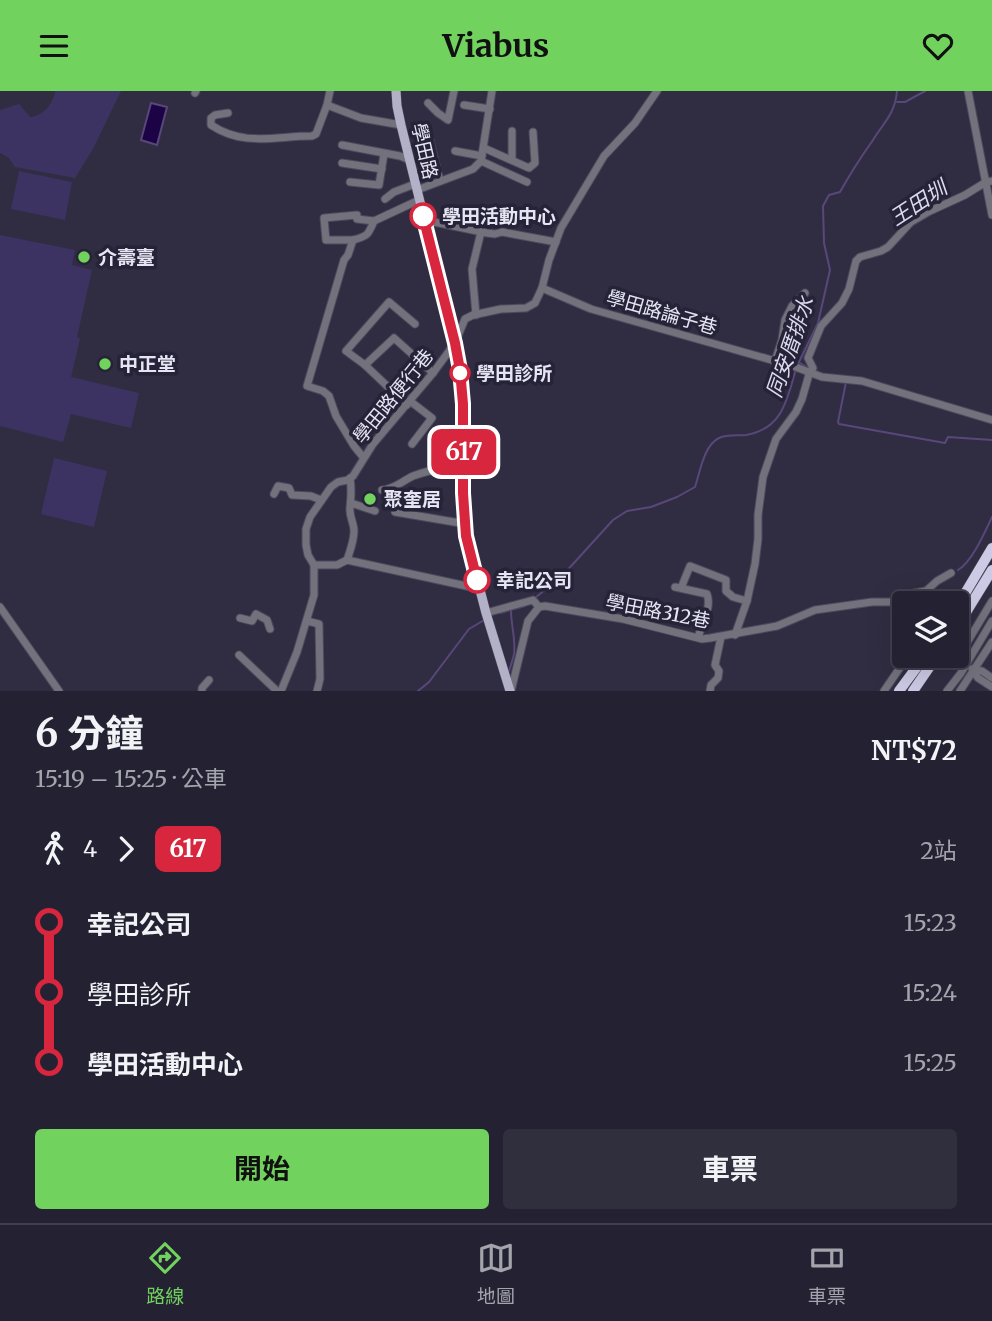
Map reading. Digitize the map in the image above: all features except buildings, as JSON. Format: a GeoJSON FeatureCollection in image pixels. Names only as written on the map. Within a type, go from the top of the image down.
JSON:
{"type":"FeatureCollection","features":[{"type":"Feature","properties":{"kind":"highway"},"geometry":{"type":"LineString","coordinates":[[966,591],[992,548]]}},
{"type":"Feature","properties":{"kind":"highway"},"geometry":{"type":"LineString","coordinates":[[969,607],[992,570]]}},
{"type":"Feature","properties":{"kind":"highway"},"geometry":{"type":"LineString","coordinates":[[899,691],[916,668]]}},
{"type":"Feature","properties":{"kind":"highway"},"geometry":{"type":"LineString","coordinates":[[913,691],[929,668]]}},
{"type":"Feature","properties":{"kind":"main road","name":"學田路"},"geometry":{"type":"LineString","coordinates":[[396,91],[401,125],[460,370],[466,536],[510,691]]}},
{"type":"Feature","properties":{"kind":"street"},"geometry":{"type":"LineString","coordinates":[[228,113],[215,115],[210,120],[211,125],[244,139],[312,136],[316,134],[330,91]]}},
{"type":"Feature","properties":{"kind":"street"},"geometry":{"type":"LineString","coordinates":[[428,103],[447,120],[454,91]]}},
{"type":"Feature","properties":{"kind":"street"},"geometry":{"type":"LineString","coordinates":[[374,221],[357,219],[357,215],[324,218],[326,240],[366,237],[374,221],[417,191],[473,169],[482,155],[492,91]]}},
{"type":"Feature","properties":{"kind":"street"},"geometry":{"type":"LineString","coordinates":[[455,343],[466,319],[501,309],[526,308],[535,303],[561,227],[604,156],[635,123],[657,91]]}},
{"type":"Feature","properties":{"kind":"street"},"geometry":{"type":"LineString","coordinates":[[968,91],[989,181],[992,215]]}},
{"type":"Feature","properties":{"kind":"street"},"geometry":{"type":"LineString","coordinates":[[464,104],[490,109]]}},
{"type":"Feature","properties":{"kind":"street"},"geometry":{"type":"LineString","coordinates":[[327,105],[361,118],[401,125]]}},
{"type":"Feature","properties":{"kind":"street"},"geometry":{"type":"LineString","coordinates":[[427,129],[439,181]]}},
{"type":"Feature","properties":{"kind":"street"},"geometry":{"type":"LineString","coordinates":[[512,131],[512,160]]}},
{"type":"Feature","properties":{"kind":"street"},"geometry":{"type":"LineString","coordinates":[[455,151],[512,160],[530,168],[535,163],[533,132]]}},
{"type":"Feature","properties":{"kind":"street"},"geometry":{"type":"LineString","coordinates":[[342,145],[410,160]]}},
{"type":"Feature","properties":{"kind":"street"},"geometry":{"type":"LineString","coordinates":[[350,182],[379,185],[384,153]]}},
{"type":"Feature","properties":{"kind":"street"},"geometry":{"type":"LineString","coordinates":[[482,155],[527,182]]}},
{"type":"Feature","properties":{"kind":"street"},"geometry":{"type":"LineString","coordinates":[[342,163],[382,169]]}},
{"type":"Feature","properties":{"kind":"street"},"geometry":{"type":"LineString","coordinates":[[735,635],[747,601],[755,564],[763,477],[776,439],[796,412],[807,385],[813,367],[807,358],[810,347],[821,326],[842,303],[852,280],[856,261],[888,247],[911,222],[989,181]]}},
{"type":"Feature","properties":{"kind":"street"},"geometry":{"type":"LineString","coordinates":[[385,199],[394,192],[417,191]]}},
{"type":"Feature","properties":{"kind":"street"},"geometry":{"type":"LineString","coordinates":[[425,223],[434,222],[481,232],[502,232],[556,242]]}},
{"type":"Feature","properties":{"kind":"street"},"geometry":{"type":"LineString","coordinates":[[475,315],[472,269],[481,232]]}},
{"type":"Feature","properties":{"kind":"street"},"geometry":{"type":"LineString","coordinates":[[353,240],[344,260],[307,386],[329,396],[336,416],[363,457]]}},
{"type":"Feature","properties":{"kind":"street","name":"學田路論子巷"},"geometry":{"type":"LineString","coordinates":[[542,288],[591,309],[810,371],[822,377],[862,381],[992,420]]}},
{"type":"Feature","properties":{"kind":"street"},"geometry":{"type":"LineString","coordinates":[[775,361],[785,320],[792,306],[805,293]]}},
{"type":"Feature","properties":{"kind":"street"},"geometry":{"type":"LineString","coordinates":[[412,444],[432,418],[409,403],[346,351],[389,302],[415,324]]}},
{"type":"Feature","properties":{"kind":"street"},"geometry":{"type":"LineString","coordinates":[[365,365],[394,338],[433,373]]}},
{"type":"Feature","properties":{"kind":"street","name":"學田路便行巷"},"geometry":{"type":"LineString","coordinates":[[279,691],[291,667],[314,595],[314,565],[306,545],[306,529],[310,517],[331,488],[338,482],[351,478],[373,443],[409,403],[455,343]]}},
{"type":"Feature","properties":{"kind":"street"},"geometry":{"type":"LineString","coordinates":[[382,490],[391,489],[422,473],[464,463]]}},
{"type":"Feature","properties":{"kind":"street"},"geometry":{"type":"LineString","coordinates":[[347,560],[354,538],[350,517],[353,489],[351,478]]}},
{"type":"Feature","properties":{"kind":"street"},"geometry":{"type":"LineString","coordinates":[[274,494],[278,486],[289,488],[292,495],[321,499]]}},
{"type":"Feature","properties":{"kind":"street"},"geometry":{"type":"LineString","coordinates":[[351,503],[375,511]]}},
{"type":"Feature","properties":{"kind":"street"},"geometry":{"type":"LineString","coordinates":[[395,512],[466,524]]}},
{"type":"Feature","properties":{"kind":"street"},"geometry":{"type":"LineString","coordinates":[[314,565],[337,565],[347,560],[480,589]]}},
{"type":"Feature","properties":{"kind":"street"},"geometry":{"type":"LineString","coordinates":[[698,638],[709,599],[706,594],[678,588],[690,566],[726,580],[726,591],[733,597],[747,601]]}},
{"type":"Feature","properties":{"kind":"street","name":"學田路312巷"},"geometry":{"type":"LineString","coordinates":[[926,591],[951,573]]}},
{"type":"Feature","properties":{"kind":"street","name":"學田路312巷"},"geometry":{"type":"LineString","coordinates":[[486,613],[534,600],[539,607],[623,619],[698,638],[721,638],[777,626],[815,610],[892,602]]}},
{"type":"Feature","properties":{"kind":"street"},"geometry":{"type":"LineString","coordinates":[[969,636],[992,601]]}},
{"type":"Feature","properties":{"kind":"street"},"geometry":{"type":"LineString","coordinates":[[0,607],[59,691]]}},
{"type":"Feature","properties":{"kind":"street"},"geometry":{"type":"LineString","coordinates":[[510,691],[528,621],[539,607]]}},
{"type":"Feature","properties":{"kind":"street"},"geometry":{"type":"LineString","coordinates":[[240,618],[252,621],[256,614],[267,620],[270,629]]}},
{"type":"Feature","properties":{"kind":"street"},"geometry":{"type":"LineString","coordinates":[[307,621],[319,624],[320,679],[317,691]]}},
{"type":"Feature","properties":{"kind":"street"},"geometry":{"type":"LineString","coordinates":[[969,659],[992,621]]}},
{"type":"Feature","properties":{"kind":"street"},"geometry":{"type":"LineString","coordinates":[[710,691],[711,685],[719,678],[715,665],[721,638]]}},
{"type":"Feature","properties":{"kind":"street"},"geometry":{"type":"LineString","coordinates":[[960,691],[992,642]]}},
{"type":"Feature","properties":{"kind":"street"},"geometry":{"type":"LineString","coordinates":[[239,655],[279,691]]}},
{"type":"Feature","properties":{"kind":"street"},"geometry":{"type":"LineString","coordinates":[[969,666],[978,678],[992,687]]}},
{"type":"Feature","properties":{"kind":"street"},"geometry":{"type":"LineString","coordinates":[[884,691],[900,668]]}},
{"type":"Feature","properties":{"kind":"street"},"geometry":{"type":"LineString","coordinates":[[947,691],[963,668]]}},
{"type":"Feature","properties":{"kind":"street"},"geometry":{"type":"LineString","coordinates":[[974,670],[982,671],[992,678]]}},
{"type":"Feature","properties":{"kind":"street"},"geometry":{"type":"LineString","coordinates":[[202,691],[209,680]]}},
{"type":"Feature","properties":{"kind":"shaded area"},"geometry":{"type":"Polygon","coordinates":[[[55,91],[121,91],[93,149],[75,178],[15,167],[9,158],[0,153],[0,110],[19,104],[30,117],[35,116],[47,108],[55,91]]]}},
{"type":"Feature","properties":{"kind":"shaded area"},"geometry":{"type":"Polygon","coordinates":[[[151,103],[167,107],[157,145],[141,140],[151,103]]]}},
{"type":"Feature","properties":{"kind":"shaded area"},"geometry":{"type":"Polygon","coordinates":[[[19,171],[72,182],[65,220],[11,209],[19,171]]]}},
{"type":"Feature","properties":{"kind":"shaded area"},"geometry":{"type":"Polygon","coordinates":[[[0,235],[75,250],[72,265],[92,270],[71,377],[139,393],[131,428],[71,414],[63,442],[0,426],[0,235]]]}},
{"type":"Feature","properties":{"kind":"shaded area"},"geometry":{"type":"Polygon","coordinates":[[[54,458],[107,471],[94,527],[41,514],[54,458]]]}},
{"type":"Feature","properties":{"kind":"waterway","name":"同安厝排水"},"geometry":{"type":"LineString","coordinates":[[798,364],[818,323],[830,270],[824,243],[823,206],[829,195],[840,192],[888,117],[897,91]]}},
{"type":"Feature","properties":{"kind":"waterway"},"geometry":{"type":"LineString","coordinates":[[897,102],[905,102],[925,91]]}},
{"type":"Feature","properties":{"kind":"waterway"},"geometry":{"type":"LineString","coordinates":[[800,363],[810,369]]}},
{"type":"Feature","properties":{"kind":"waterway","name":"同安厝排水"},"geometry":{"type":"LineString","coordinates":[[535,598],[563,575],[613,520],[627,511],[651,507],[695,487],[703,459],[714,441],[725,436],[758,432],[776,419],[786,401],[796,369]]}},
{"type":"Feature","properties":{"kind":"waterway"},"geometry":{"type":"LineString","coordinates":[[846,382],[839,424],[945,443],[948,437],[992,440]]}},
{"type":"Feature","properties":{"kind":"waterway"},"geometry":{"type":"LineString","coordinates":[[958,570],[973,554],[992,517]]}},
{"type":"Feature","properties":{"kind":"waterway","name":"同安厝排水"},"geometry":{"type":"LineString","coordinates":[[500,613],[525,606]]}},
{"type":"Feature","properties":{"kind":"waterway","name":"同安厝排水"},"geometry":{"type":"LineString","coordinates":[[509,671],[514,656],[511,611]]}},
{"type":"Feature","properties":{"kind":"waterway","name":"王田圳"},"geometry":{"type":"LineString","coordinates":[[418,691],[429,682],[469,629],[486,619]]}},
{"type":"Feature","properties":{"kind":"bus line","name":"617"},"geometry":{"type":"LineString","coordinates":[[423,216],[460,370],[466,536],[477,580]]}},
{"type":"Feature","properties":{"kind":"place","name":"學田活動中心"},"geometry":{"type":"Point","coordinates":[423,216]}},
{"type":"Feature","properties":{"kind":"place","name":"介壽臺"},"geometry":{"type":"Point","coordinates":[84,257]}},
{"type":"Feature","properties":{"kind":"place","name":"中正堂"},"geometry":{"type":"Point","coordinates":[105,364]}},
{"type":"Feature","properties":{"kind":"place","name":"學田診所"},"geometry":{"type":"Point","coordinates":[460,373]}},
{"type":"Feature","properties":{"kind":"place","name":"聚奎居"},"geometry":{"type":"Point","coordinates":[370,499]}},
{"type":"Feature","properties":{"kind":"place","name":"幸記公司"},"geometry":{"type":"Point","coordinates":[477,580]}}]}
